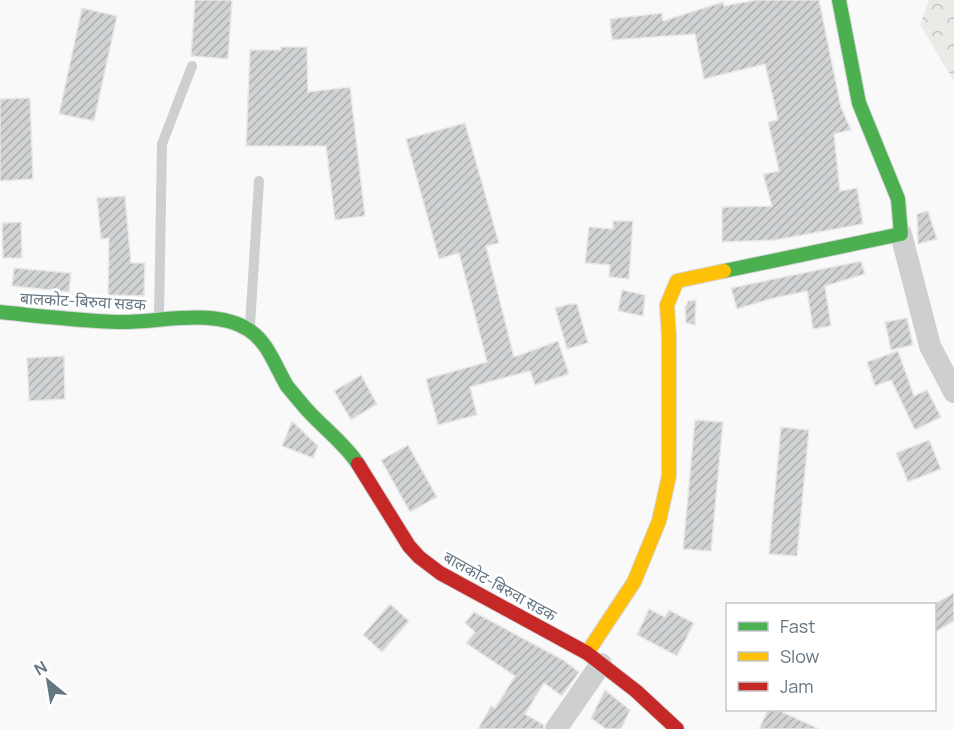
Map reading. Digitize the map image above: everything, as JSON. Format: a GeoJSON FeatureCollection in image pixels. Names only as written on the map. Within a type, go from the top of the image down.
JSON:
{"type":"FeatureCollection","features":[{"type":"Feature","properties":{"kind":"street"},"geometry":{"type":"LineString","coordinates":[[839,0],[859,103],[898,199],[901,234],[930,346],[954,392]]}},
{"type":"Feature","properties":{"kind":"street"},"geometry":{"type":"LineString","coordinates":[[556,729],[634,582],[659,521],[669,476],[668,305],[677,281],[901,234]]}},
{"type":"Feature","properties":{"kind":"street","name":"बालकोट-बिरुवा सडक"},"geometry":{"type":"LineString","coordinates":[[0,312],[121,322],[210,318],[232,322],[250,330],[263,344],[288,387],[305,408],[351,453],[409,546],[419,557],[440,573],[594,658],[636,691],[677,729]]}},
{"type":"Feature","properties":{"kind":"lane"},"geometry":{"type":"LineString","coordinates":[[159,321],[162,144],[192,66]]}},
{"type":"Feature","properties":{"kind":"lane"},"geometry":{"type":"LineString","coordinates":[[250,330],[259,181]]}},
{"type":"Feature","properties":{"kind":"green space"},"geometry":{"type":"Polygon","coordinates":[[[929,0],[954,0],[954,81],[920,25],[929,0]]]}},
{"type":"Feature","properties":{"kind":"building"},"geometry":{"type":"Polygon","coordinates":[[[195,0],[232,0],[228,59],[191,56],[195,0]]]}},
{"type":"Feature","properties":{"kind":"building"},"geometry":{"type":"Polygon","coordinates":[[[757,0],[819,0],[841,107],[851,130],[834,134],[840,191],[857,188],[863,224],[775,240],[722,242],[722,207],[772,206],[763,174],[779,171],[768,122],[778,120],[765,64],[704,79],[695,34],[612,40],[610,19],[662,13],[663,21],[723,2],[724,6],[757,0]]]}},
{"type":"Feature","properties":{"kind":"building"},"geometry":{"type":"Polygon","coordinates":[[[82,8],[117,16],[94,121],[59,114],[82,8]]]}},
{"type":"Feature","properties":{"kind":"building"},"geometry":{"type":"Polygon","coordinates":[[[281,47],[307,47],[308,92],[350,87],[365,216],[335,220],[326,146],[246,146],[250,50],[281,50],[281,47]]]}},
{"type":"Feature","properties":{"kind":"building"},"geometry":{"type":"Polygon","coordinates":[[[30,98],[33,179],[0,181],[0,99],[30,98]]]}},
{"type":"Feature","properties":{"kind":"building"},"geometry":{"type":"Polygon","coordinates":[[[465,123],[499,243],[486,246],[514,357],[558,341],[569,374],[535,385],[530,371],[470,387],[477,415],[438,425],[426,379],[487,362],[459,253],[439,259],[406,139],[465,123]]]}},
{"type":"Feature","properties":{"kind":"building"},"geometry":{"type":"Polygon","coordinates":[[[125,196],[131,263],[145,263],[144,296],[108,295],[109,238],[101,239],[97,198],[125,196]]]}},
{"type":"Feature","properties":{"kind":"building"},"geometry":{"type":"Polygon","coordinates":[[[928,211],[937,239],[918,244],[917,214],[928,211]]]}},
{"type":"Feature","properties":{"kind":"building"},"geometry":{"type":"Polygon","coordinates":[[[613,221],[633,221],[629,279],[609,277],[610,265],[585,263],[589,227],[613,229],[613,221]]]}},
{"type":"Feature","properties":{"kind":"building"},"geometry":{"type":"Polygon","coordinates":[[[21,222],[22,258],[3,258],[2,223],[21,222]]]}},
{"type":"Feature","properties":{"kind":"building"},"geometry":{"type":"Polygon","coordinates":[[[861,261],[865,274],[825,286],[831,326],[813,329],[807,291],[737,309],[731,288],[861,261]]]}},
{"type":"Feature","properties":{"kind":"building"},"geometry":{"type":"Polygon","coordinates":[[[14,268],[71,273],[69,292],[12,286],[14,268]]]}},
{"type":"Feature","properties":{"kind":"building"},"geometry":{"type":"Polygon","coordinates":[[[622,290],[645,295],[643,316],[618,311],[622,290]]]}},
{"type":"Feature","properties":{"kind":"building"},"geometry":{"type":"Polygon","coordinates":[[[696,300],[695,325],[686,323],[685,308],[688,301],[696,300]]]}},
{"type":"Feature","properties":{"kind":"building"},"geometry":{"type":"Polygon","coordinates":[[[577,304],[588,343],[567,349],[555,308],[577,304]]]}},
{"type":"Feature","properties":{"kind":"building"},"geometry":{"type":"Polygon","coordinates":[[[907,318],[913,345],[891,350],[885,322],[907,318]]]}},
{"type":"Feature","properties":{"kind":"building"},"geometry":{"type":"Polygon","coordinates":[[[898,351],[914,396],[927,390],[941,417],[915,430],[891,380],[875,386],[867,362],[898,351]]]}},
{"type":"Feature","properties":{"kind":"building"},"geometry":{"type":"Polygon","coordinates":[[[64,356],[65,399],[29,401],[27,358],[64,356]]]}},
{"type":"Feature","properties":{"kind":"building"},"geometry":{"type":"Polygon","coordinates":[[[361,375],[377,404],[351,420],[334,391],[361,375]]]}},
{"type":"Feature","properties":{"kind":"building"},"geometry":{"type":"Polygon","coordinates":[[[695,420],[723,422],[711,551],[683,549],[695,420]]]}},
{"type":"Feature","properties":{"kind":"building"},"geometry":{"type":"Polygon","coordinates":[[[292,421],[318,446],[313,458],[282,446],[292,421]]]}},
{"type":"Feature","properties":{"kind":"building"},"geometry":{"type":"Polygon","coordinates":[[[781,427],[809,430],[797,556],[769,554],[781,427]]]}},
{"type":"Feature","properties":{"kind":"building"},"geometry":{"type":"Polygon","coordinates":[[[929,440],[941,469],[908,482],[896,453],[929,440]]]}},
{"type":"Feature","properties":{"kind":"building"},"geometry":{"type":"Polygon","coordinates":[[[408,445],[437,497],[410,512],[381,460],[408,445]]]}},
{"type":"Feature","properties":{"kind":"building"},"geometry":{"type":"Polygon","coordinates":[[[954,593],[954,621],[936,632],[936,603],[954,593]]]}},
{"type":"Feature","properties":{"kind":"building"},"geometry":{"type":"Polygon","coordinates":[[[390,604],[409,621],[382,652],[363,635],[390,604]]]}},
{"type":"Feature","properties":{"kind":"building"},"geometry":{"type":"Polygon","coordinates":[[[649,609],[665,617],[669,610],[694,623],[677,656],[637,635],[649,609]]]}},
{"type":"Feature","properties":{"kind":"building"},"geometry":{"type":"Polygon","coordinates":[[[474,612],[563,660],[579,672],[562,696],[544,683],[525,714],[544,725],[543,729],[478,729],[491,706],[495,708],[515,676],[466,643],[475,632],[465,623],[474,612]]]}},
{"type":"Feature","properties":{"kind":"building"},"geometry":{"type":"Polygon","coordinates":[[[605,690],[630,710],[621,729],[606,729],[591,718],[605,690]]]}},
{"type":"Feature","properties":{"kind":"building"},"geometry":{"type":"Polygon","coordinates":[[[768,711],[780,711],[819,729],[759,729],[768,711]]]}},
{"type":"Feature","properties":{"kind":"traffic: fast"},"geometry":{"type":"LineString","coordinates":[[724,271],[901,234],[898,199],[859,103],[839,0]]}},
{"type":"Feature","properties":{"kind":"traffic: fast"},"geometry":{"type":"LineString","coordinates":[[0,312],[104,321],[134,322],[203,318],[235,323],[256,335],[271,356],[287,386],[358,464]]}},
{"type":"Feature","properties":{"kind":"traffic: slow"},"geometry":{"type":"LineString","coordinates":[[587,653],[634,582],[659,521],[669,476],[667,305],[677,281],[724,271]]}},
{"type":"Feature","properties":{"kind":"traffic: jam"},"geometry":{"type":"LineString","coordinates":[[358,464],[409,546],[419,557],[440,573],[587,653],[636,691],[677,729]]}}]}
